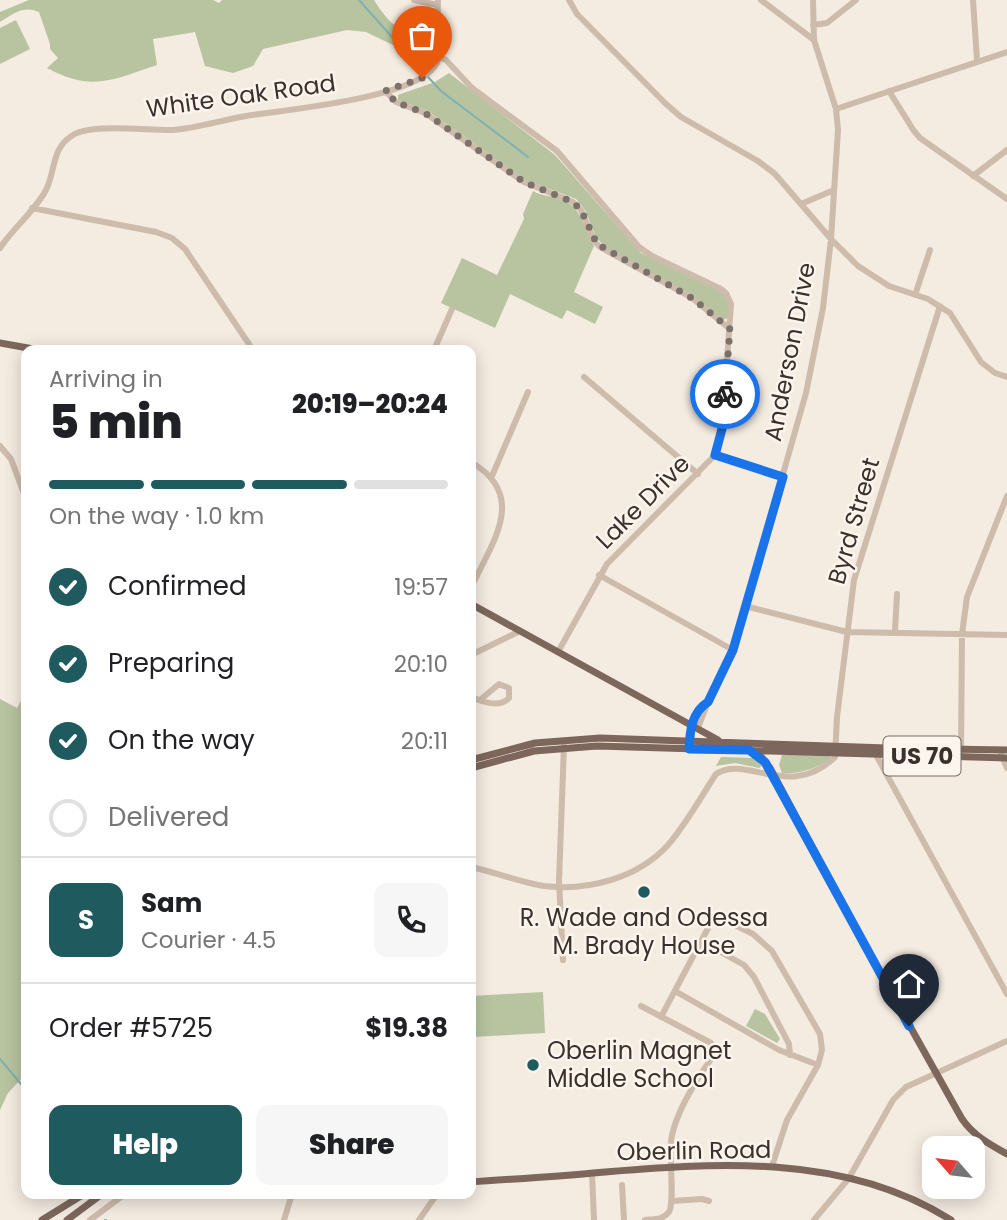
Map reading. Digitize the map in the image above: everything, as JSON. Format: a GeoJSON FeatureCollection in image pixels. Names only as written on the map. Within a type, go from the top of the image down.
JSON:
{"type":"FeatureCollection","features":[{"type":"Feature","properties":{"kind":"main road"},"geometry":{"type":"LineString","coordinates":[[0,343],[21,347]]}},
{"type":"Feature","properties":{"kind":"main road"},"geometry":{"type":"LineString","coordinates":[[476,607],[722,742]]}},
{"type":"Feature","properties":{"kind":"main road"},"geometry":{"type":"LineString","coordinates":[[693,745],[694,726]]}},
{"type":"Feature","properties":{"kind":"main road","name":"US 70"},"geometry":{"type":"LineString","coordinates":[[693,745],[722,742],[836,750],[1004,754]]}},
{"type":"Feature","properties":{"kind":"main road","name":"US 70"},"geometry":{"type":"LineString","coordinates":[[476,759],[523,746],[564,743],[693,745],[749,750],[773,747]]}},
{"type":"Feature","properties":{"kind":"main road","name":"US 70"},"geometry":{"type":"LineString","coordinates":[[476,767],[564,743]]}},
{"type":"Feature","properties":{"kind":"main road"},"geometry":{"type":"LineString","coordinates":[[773,747],[773,776]]}},
{"type":"Feature","properties":{"kind":"main road"},"geometry":{"type":"LineString","coordinates":[[749,750],[762,758],[770,768],[935,1073],[970,1130],[1007,1154]]}},
{"type":"Feature","properties":{"kind":"main road","name":"Oberlin Road"},"geometry":{"type":"LineString","coordinates":[[476,1182],[715,1164],[772,1166],[849,1178],[907,1195],[939,1217],[951,1220]]}},
{"type":"Feature","properties":{"kind":"main road"},"geometry":{"type":"LineString","coordinates":[[42,1220],[56,1216],[77,1199]]}},
{"type":"Feature","properties":{"kind":"main road"},"geometry":{"type":"LineString","coordinates":[[67,1220],[95,1199]]}},
{"type":"Feature","properties":{"kind":"street"},"geometry":{"type":"LineString","coordinates":[[414,0],[438,3],[439,57]]}},
{"type":"Feature","properties":{"kind":"street"},"geometry":{"type":"LineString","coordinates":[[569,0],[577,14],[681,117],[758,161],[775,174],[831,239],[870,275],[888,286],[915,295],[950,313],[981,362],[995,373],[1007,377]]}},
{"type":"Feature","properties":{"kind":"street"},"geometry":{"type":"LineString","coordinates":[[761,0],[814,40]]}},
{"type":"Feature","properties":{"kind":"street","name":"Anderson Drive"},"geometry":{"type":"LineString","coordinates":[[694,726],[733,650],[806,394],[823,308],[831,239],[838,130],[836,109],[814,40],[813,0]]}},
{"type":"Feature","properties":{"kind":"street"},"geometry":{"type":"LineString","coordinates":[[813,25],[827,23],[856,0]]}},
{"type":"Feature","properties":{"kind":"street"},"geometry":{"type":"LineString","coordinates":[[972,0],[977,60]]}},
{"type":"Feature","properties":{"kind":"street"},"geometry":{"type":"LineString","coordinates":[[836,109],[1007,51]]}},
{"type":"Feature","properties":{"kind":"street","name":"White Oak Road"},"geometry":{"type":"LineString","coordinates":[[0,248],[49,183],[56,153],[65,141],[79,132],[177,130],[245,116],[329,105],[385,91],[429,74],[439,57]]}},
{"type":"Feature","properties":{"kind":"street","name":"Lake Drive"},"geometry":{"type":"LineString","coordinates":[[439,57],[446,60],[472,88],[557,151],[639,247],[652,256],[712,283],[726,293],[731,304],[722,429],[715,455],[607,564],[558,652]]}},
{"type":"Feature","properties":{"kind":"street"},"geometry":{"type":"LineString","coordinates":[[385,91],[396,102],[425,113],[524,182],[573,202],[581,210],[597,244],[692,298],[730,329]]}},
{"type":"Feature","properties":{"kind":"street"},"geometry":{"type":"LineString","coordinates":[[889,92],[914,131],[1007,199]]}},
{"type":"Feature","properties":{"kind":"street"},"geometry":{"type":"LineString","coordinates":[[973,176],[1007,150]]}},
{"type":"Feature","properties":{"kind":"street"},"geometry":{"type":"LineString","coordinates":[[801,204],[834,190]]}},
{"type":"Feature","properties":{"kind":"street"},"geometry":{"type":"LineString","coordinates":[[32,208],[156,232],[172,238],[185,249],[250,345]]}},
{"type":"Feature","properties":{"kind":"street"},"geometry":{"type":"LineString","coordinates":[[915,295],[930,250]]}},
{"type":"Feature","properties":{"kind":"street","name":"Byrd Street"},"geometry":{"type":"LineString","coordinates":[[836,750],[837,717],[854,580],[940,306]]}},
{"type":"Feature","properties":{"kind":"street"},"geometry":{"type":"LineString","coordinates":[[436,345],[452,309]]}},
{"type":"Feature","properties":{"kind":"street"},"geometry":{"type":"LineString","coordinates":[[584,377],[698,474]]}},
{"type":"Feature","properties":{"kind":"street"},"geometry":{"type":"LineString","coordinates":[[492,476],[528,392]]}},
{"type":"Feature","properties":{"kind":"street"},"geometry":{"type":"LineString","coordinates":[[0,446],[11,459],[21,486]]}},
{"type":"Feature","properties":{"kind":"street"},"geometry":{"type":"LineString","coordinates":[[715,455],[783,477]]}},
{"type":"Feature","properties":{"kind":"street"},"geometry":{"type":"LineString","coordinates":[[476,465],[492,476],[503,497],[499,525],[476,577]]}},
{"type":"Feature","properties":{"kind":"street"},"geometry":{"type":"LineString","coordinates":[[961,753],[962,634],[967,597],[1007,496]]}},
{"type":"Feature","properties":{"kind":"street"},"geometry":{"type":"LineString","coordinates":[[599,575],[733,650]]}},
{"type":"Feature","properties":{"kind":"street"},"geometry":{"type":"LineString","coordinates":[[895,631],[897,594]]}},
{"type":"Feature","properties":{"kind":"street"},"geometry":{"type":"LineString","coordinates":[[745,606],[847,632],[1007,635]]}},
{"type":"Feature","properties":{"kind":"street"},"geometry":{"type":"LineString","coordinates":[[476,653],[520,631]]}},
{"type":"Feature","properties":{"kind":"street"},"geometry":{"type":"LineString","coordinates":[[476,699],[480,700],[494,703],[506,702],[510,694],[509,688],[499,684],[480,700]]}},
{"type":"Feature","properties":{"kind":"street"},"geometry":{"type":"LineString","coordinates":[[562,960],[559,887],[564,743]]}},
{"type":"Feature","properties":{"kind":"street"},"geometry":{"type":"LineString","coordinates":[[476,868],[530,883],[559,887],[606,882],[632,871],[666,847],[716,774],[723,769],[773,776],[810,774],[824,767],[836,750]]}},
{"type":"Feature","properties":{"kind":"street"},"geometry":{"type":"LineString","coordinates":[[876,751],[1007,994]]}},
{"type":"Feature","properties":{"kind":"street"},"geometry":{"type":"LineString","coordinates":[[1004,754],[1007,768]]}},
{"type":"Feature","properties":{"kind":"street"},"geometry":{"type":"LineString","coordinates":[[661,1017],[715,915],[753,934],[772,951],[820,1034],[822,1050],[818,1065],[787,1120],[772,1166]]}},
{"type":"Feature","properties":{"kind":"street"},"geometry":{"type":"LineString","coordinates":[[701,941],[744,965],[754,977],[789,1044],[790,1055]]}},
{"type":"Feature","properties":{"kind":"street"},"geometry":{"type":"LineString","coordinates":[[675,990],[790,1055],[818,1065]]}},
{"type":"Feature","properties":{"kind":"street"},"geometry":{"type":"LineString","coordinates":[[641,1006],[711,1043],[718,1050],[699,1076],[671,1139],[672,1201],[668,1213],[660,1219],[645,1220]]}},
{"type":"Feature","properties":{"kind":"street"},"geometry":{"type":"LineString","coordinates":[[814,1220],[849,1178],[893,1100],[906,1087],[1007,1041]]}},
{"type":"Feature","properties":{"kind":"street"},"geometry":{"type":"LineString","coordinates":[[592,1173],[594,1220]]}},
{"type":"Feature","properties":{"kind":"street"},"geometry":{"type":"LineString","coordinates":[[622,1185],[624,1220]]}},
{"type":"Feature","properties":{"kind":"street"},"geometry":{"type":"LineString","coordinates":[[90,1220],[118,1199]]}},
{"type":"Feature","properties":{"kind":"street"},"geometry":{"type":"LineString","coordinates":[[284,1220],[290,1199]]}},
{"type":"Feature","properties":{"kind":"street"},"geometry":{"type":"LineString","coordinates":[[419,1220],[434,1199]]}},
{"type":"Feature","properties":{"kind":"street"},"geometry":{"type":"LineString","coordinates":[[672,1201],[709,1201]]}},
{"type":"Feature","properties":{"kind":"green space"},"geometry":{"type":"Polygon","coordinates":[[[29,0],[213,0],[219,3],[222,0],[374,0],[400,31],[436,49],[431,63],[420,73],[399,48],[366,32],[347,30],[263,49],[253,66],[233,73],[205,66],[195,32],[153,39],[157,65],[114,79],[90,82],[77,80],[47,68],[58,58],[50,49],[39,12],[23,10],[0,22],[0,12],[29,0]]]}},
{"type":"Feature","properties":{"kind":"green space"},"geometry":{"type":"Polygon","coordinates":[[[16,20],[30,49],[0,64],[0,28],[16,20]]]}},
{"type":"Feature","properties":{"kind":"green space"},"geometry":{"type":"Polygon","coordinates":[[[449,73],[555,155],[641,253],[723,292],[730,304],[728,318],[723,320],[691,294],[605,247],[596,237],[585,210],[576,199],[526,180],[428,111],[398,100],[398,95],[435,82],[449,73]]]}},
{"type":"Feature","properties":{"kind":"green space"},"geometry":{"type":"Polygon","coordinates":[[[533,191],[568,203],[574,207],[585,225],[594,246],[574,292],[603,307],[595,324],[567,310],[562,319],[510,294],[495,328],[441,303],[462,258],[497,275],[524,219],[523,214],[533,191]]]}},
{"type":"Feature","properties":{"kind":"green space"},"geometry":{"type":"Polygon","coordinates":[[[0,699],[17,708],[21,701],[21,1079],[8,1093],[0,1110],[0,699]]]}},
{"type":"Feature","properties":{"kind":"green space"},"geometry":{"type":"Polygon","coordinates":[[[782,755],[829,755],[831,759],[807,770],[782,773],[779,765],[782,755]]]}},
{"type":"Feature","properties":{"kind":"green space"},"geometry":{"type":"Polygon","coordinates":[[[721,757],[755,758],[762,760],[763,765],[759,768],[735,763],[716,766],[721,757]]]}},
{"type":"Feature","properties":{"kind":"green space"},"geometry":{"type":"Polygon","coordinates":[[[543,992],[545,1033],[476,1037],[476,996],[543,992]]]}},
{"type":"Feature","properties":{"kind":"green space"},"geometry":{"type":"Polygon","coordinates":[[[755,1009],[765,1014],[780,1039],[777,1043],[746,1026],[755,1009]]]}},
{"type":"Feature","properties":{"kind":"waterway"},"geometry":{"type":"LineString","coordinates":[[359,0],[424,73]]}},
{"type":"Feature","properties":{"kind":"waterway"},"geometry":{"type":"LineString","coordinates":[[428,77],[441,91],[528,157]]}},
{"type":"Feature","properties":{"kind":"waterway"},"geometry":{"type":"LineString","coordinates":[[0,1059],[21,1084]]}},
{"type":"Feature","properties":{"kind":"way so far"},"geometry":{"type":"LineString","coordinates":[[422,78],[385,91],[396,102],[425,113],[524,182],[573,202],[581,210],[597,244],[692,298],[730,329],[725,394]]}},
{"type":"Feature","properties":{"kind":"place","name":"R. Wade and Odessa M. Brady House"},"geometry":{"type":"Point","coordinates":[644,892]}},
{"type":"Feature","properties":{"kind":"place","name":"Oberlin Magnet Middle School"},"geometry":{"type":"Point","coordinates":[533,1065]}},
{"type":"Feature","properties":{"kind":"route"},"geometry":{"type":"LineString","coordinates":[[725,394],[722,429],[715,455],[783,477],[733,650],[708,702],[690,725],[689,749],[749,750],[770,768],[909,1026]]}}]}
